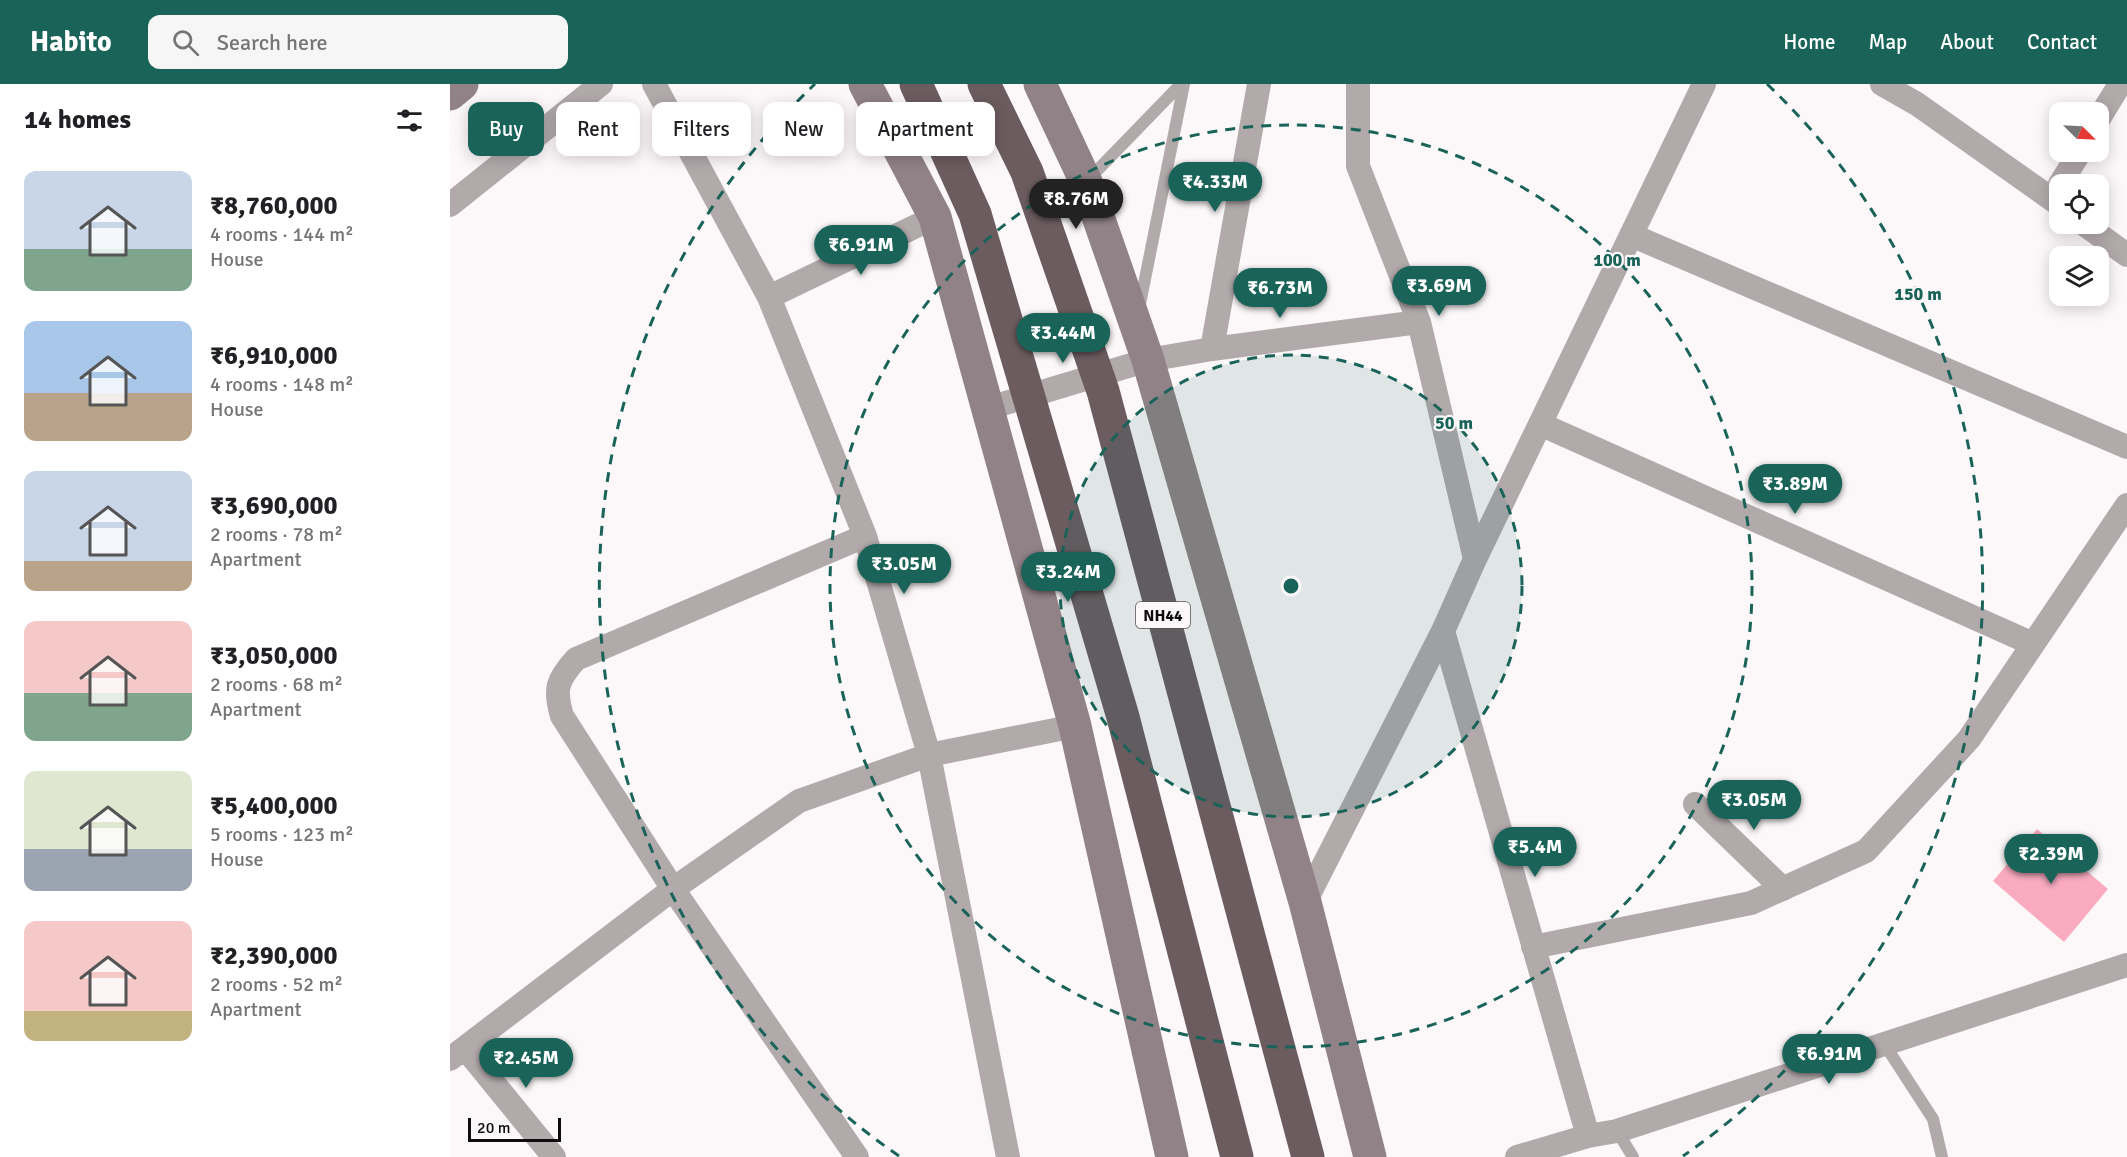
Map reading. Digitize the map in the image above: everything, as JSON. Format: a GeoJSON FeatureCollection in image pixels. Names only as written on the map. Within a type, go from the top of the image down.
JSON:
{"type":"FeatureCollection","features":[{"type":"Feature","properties":{"kind":"highway"},"geometry":{"type":"LineString","coordinates":[[916,84],[975,213],[1123,717],[1237,1157]]}},
{"type":"Feature","properties":{"kind":"highway","name":"NH44"},"geometry":{"type":"LineString","coordinates":[[984,84],[1027,172],[1103,391],[1308,1157]]}},
{"type":"Feature","properties":{"kind":"main road"},"geometry":{"type":"LineString","coordinates":[[450,94],[462,84]]}},
{"type":"Feature","properties":{"kind":"main road"},"geometry":{"type":"LineString","coordinates":[[865,84],[935,217],[1075,726],[1172,1157]]}},
{"type":"Feature","properties":{"kind":"main road"},"geometry":{"type":"LineString","coordinates":[[1040,84],[1086,182],[1148,360],[1305,902],[1370,1157]]}},
{"type":"Feature","properties":{"kind":"street"},"geometry":{"type":"LineString","coordinates":[[450,205],[601,84]]}},
{"type":"Feature","properties":{"kind":"street"},"geometry":{"type":"LineString","coordinates":[[654,84],[769,297],[865,536],[929,755],[1001,1154]]}},
{"type":"Feature","properties":{"kind":"street"},"geometry":{"type":"LineString","coordinates":[[1212,349],[1258,84]]}},
{"type":"Feature","properties":{"kind":"street"},"geometry":{"type":"LineString","coordinates":[[1358,84],[1358,166],[1419,322],[1475,559]]}},
{"type":"Feature","properties":{"kind":"street"},"geometry":{"type":"LineString","coordinates":[[1305,902],[1443,631],[1475,559],[1704,84]]}},
{"type":"Feature","properties":{"kind":"street"},"geometry":{"type":"LineString","coordinates":[[1882,84],[1921,94],[2049,186]]}},
{"type":"Feature","properties":{"kind":"street"},"geometry":{"type":"LineString","coordinates":[[2109,102],[2120,84]]}},
{"type":"Feature","properties":{"kind":"street"},"geometry":{"type":"LineString","coordinates":[[769,297],[935,217]]}},
{"type":"Feature","properties":{"kind":"street"},"geometry":{"type":"LineString","coordinates":[[1631,234],[2127,447]]}},
{"type":"Feature","properties":{"kind":"street"},"geometry":{"type":"LineString","coordinates":[[2098,234],[2127,255]]}},
{"type":"Feature","properties":{"kind":"street"},"geometry":{"type":"LineString","coordinates":[[989,408],[1148,360],[1212,349],[1419,322]]}},
{"type":"Feature","properties":{"kind":"street"},"geometry":{"type":"LineString","coordinates":[[1540,424],[2033,644]]}},
{"type":"Feature","properties":{"kind":"street"},"geometry":{"type":"LineString","coordinates":[[1533,947],[1751,903],[1866,851],[1969,739],[2127,505]]}},
{"type":"Feature","properties":{"kind":"street"},"geometry":{"type":"LineString","coordinates":[[857,1157],[673,889],[562,716],[556,695],[564,673],[576,659],[865,536]]}},
{"type":"Feature","properties":{"kind":"street"},"geometry":{"type":"LineString","coordinates":[[1443,631],[1588,1136]]}},
{"type":"Feature","properties":{"kind":"street"},"geometry":{"type":"LineString","coordinates":[[554,1157],[458,1053],[673,889],[799,801],[929,755],[1075,726]]}},
{"type":"Feature","properties":{"kind":"street"},"geometry":{"type":"LineString","coordinates":[[1695,804],[1784,889]]}},
{"type":"Feature","properties":{"kind":"street"},"geometry":{"type":"LineString","coordinates":[[1517,1157],[1588,1136],[1617,1131],[2125,971]]}},
{"type":"Feature","properties":{"kind":"lane"},"geometry":{"type":"LineString","coordinates":[[1086,182],[1183,84]]}},
{"type":"Feature","properties":{"kind":"lane"},"geometry":{"type":"LineString","coordinates":[[1136,326],[1183,84]]}},
{"type":"Feature","properties":{"kind":"lane"},"geometry":{"type":"LineString","coordinates":[[1885,1045],[1933,1119],[1942,1157]]}},
{"type":"Feature","properties":{"kind":"lane"},"geometry":{"type":"LineString","coordinates":[[1617,1131],[1633,1157]]}},
{"type":"Feature","properties":{"kind":"building"},"geometry":{"type":"Polygon","coordinates":[[[2037,829],[2108,889],[2064,942],[1993,881],[2037,829]]]}}]}
